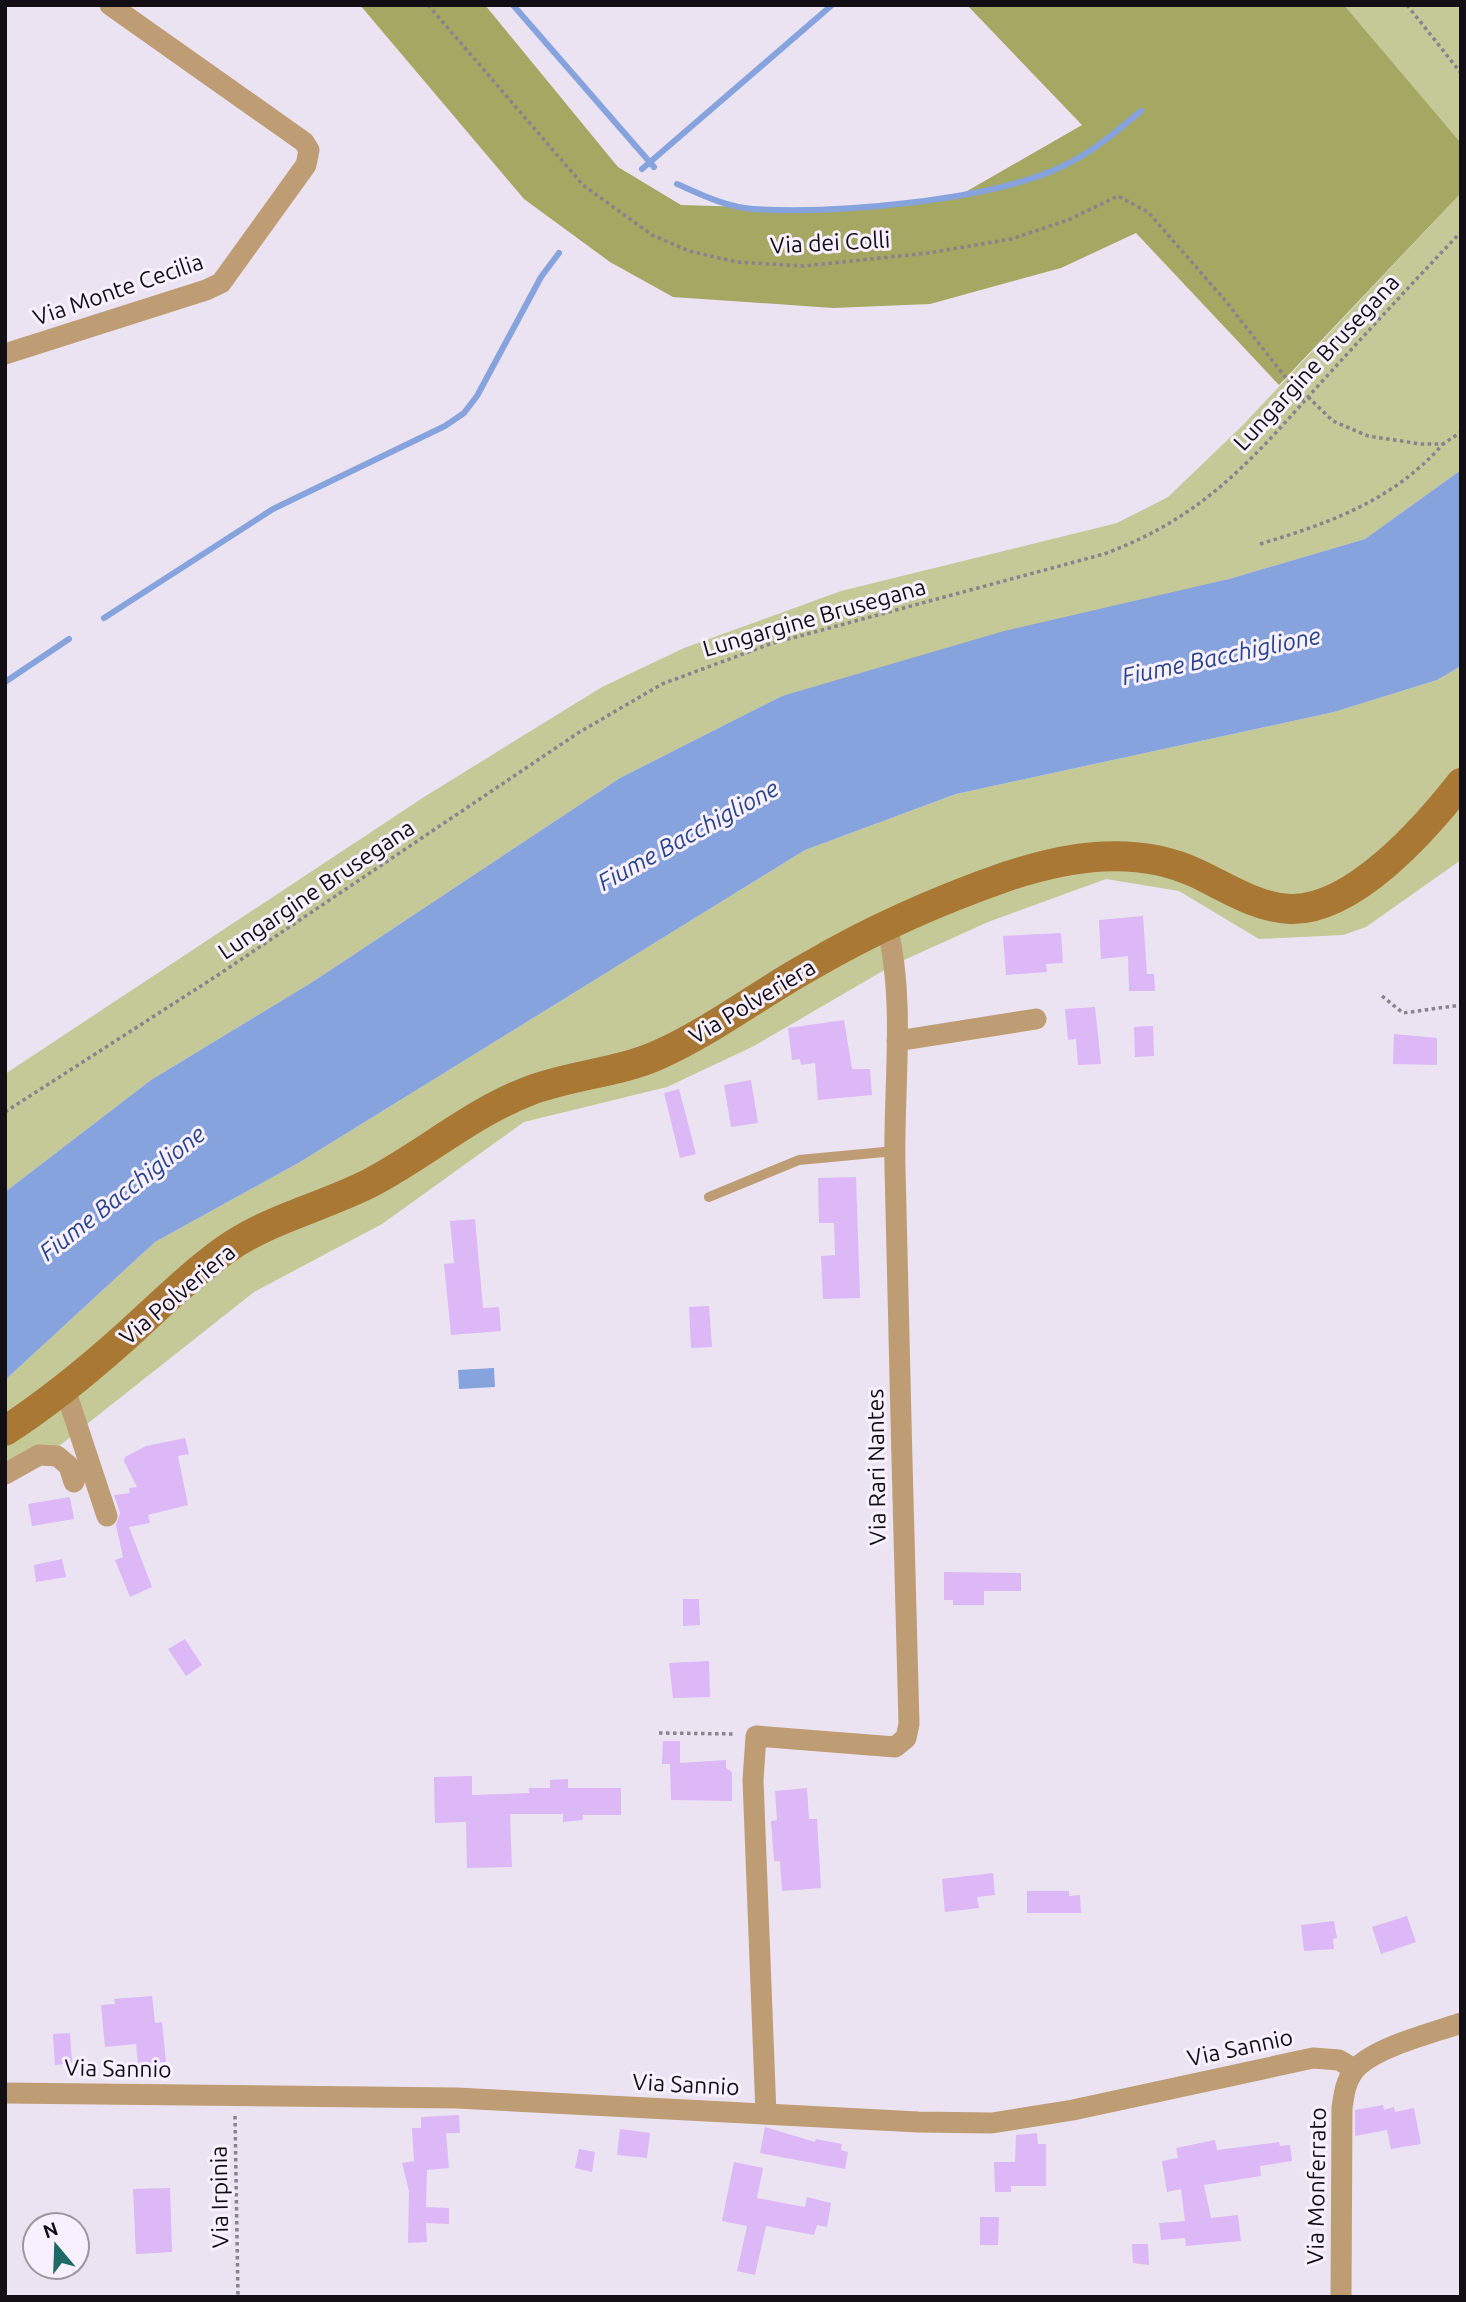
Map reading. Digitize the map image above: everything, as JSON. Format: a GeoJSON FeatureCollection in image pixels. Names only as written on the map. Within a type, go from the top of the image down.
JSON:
{"type":"FeatureCollection","features":[{"type":"Feature","properties":{"kind":"street","name":"Via Monte Cecilia"},"geometry":{"type":"LineString","coordinates":[[5,354],[221,283],[306,165],[309,150],[304,142],[110,5]]}},
{"type":"Feature","properties":{"kind":"street","name":"Via Polveriera"},"geometry":{"type":"LineString","coordinates":[[5,1431],[65,1389],[228,1248],[368,1184],[487,1108],[531,1090],[655,1057],[810,965],[943,899],[1016,874],[1100,855],[1135,856],[1165,862],[1194,872],[1240,897],[1289,909],[1311,906],[1348,891],[1367,878],[1416,834],[1461,783]]}},
{"type":"Feature","properties":{"kind":"street","name":"Via Rari Nantes"},"geometry":{"type":"LineString","coordinates":[[756,1736],[791,1737],[877,1748],[895,1747],[906,1738],[909,1724],[895,1151],[897,1041],[893,952],[887,925]]}},
{"type":"Feature","properties":{"kind":"street"},"geometry":{"type":"LineString","coordinates":[[897,1041],[1036,1019]]}},
{"type":"Feature","properties":{"kind":"street"},"geometry":{"type":"LineString","coordinates":[[65,1389],[107,1516]]}},
{"type":"Feature","properties":{"kind":"street"},"geometry":{"type":"LineString","coordinates":[[5,1474],[39,1455],[57,1455],[69,1466],[74,1482]]}},
{"type":"Feature","properties":{"kind":"street"},"geometry":{"type":"LineString","coordinates":[[756,1736],[753,1780],[766,2114]]}},
{"type":"Feature","properties":{"kind":"street"},"geometry":{"type":"LineString","coordinates":[[1354,2069],[1384,2050],[1461,2023]]}},
{"type":"Feature","properties":{"kind":"street","name":"Via Sannio"},"geometry":{"type":"LineString","coordinates":[[5,2093],[457,2098],[992,2123],[1073,2110],[1313,2058],[1339,2060],[1354,2069]]}},
{"type":"Feature","properties":{"kind":"street","name":"Via Monferrato"},"geometry":{"type":"LineString","coordinates":[[1341,2297],[1342,2108],[1346,2084],[1354,2069]]}},
{"type":"Feature","properties":{"kind":"lane"},"geometry":{"type":"LineString","coordinates":[[709,1197],[799,1160],[895,1151]]}},
{"type":"Feature","properties":{"kind":"path","name":"Via dei Colli"},"geometry":{"type":"LineString","coordinates":[[428,5],[583,185],[632,222],[689,251],[737,262],[804,266],[928,253],[1011,239],[1068,220],[1118,196],[1148,212],[1306,399]]}},
{"type":"Feature","properties":{"kind":"path"},"geometry":{"type":"LineString","coordinates":[[1407,5],[1461,73]]}},
{"type":"Feature","properties":{"kind":"path","name":"Lungargine Brusegana"},"geometry":{"type":"LineString","coordinates":[[5,1112],[218,975],[578,733],[662,684],[770,644],[1104,554],[1154,534],[1221,488],[1461,232]]}},
{"type":"Feature","properties":{"kind":"path"},"geometry":{"type":"LineString","coordinates":[[1306,399],[1333,421],[1354,432],[1420,444],[1443,444]]}},
{"type":"Feature","properties":{"kind":"path"},"geometry":{"type":"LineString","coordinates":[[1260,544],[1357,511],[1406,479],[1443,444],[1461,432]]}},
{"type":"Feature","properties":{"kind":"path"},"geometry":{"type":"LineString","coordinates":[[1382,996],[1403,1013],[1461,1005]]}},
{"type":"Feature","properties":{"kind":"path"},"geometry":{"type":"LineString","coordinates":[[659,1732],[756,1736]]}},
{"type":"Feature","properties":{"kind":"path","name":"Via Irpinia"},"geometry":{"type":"LineString","coordinates":[[234,2097],[238,2297]]}},
{"type":"Feature","properties":{"kind":"green space"},"geometry":{"type":"Polygon","coordinates":[[[360,5],[485,5],[618,167],[681,205],[840,210],[962,194],[1082,125],[967,5],[1344,5],[1461,143],[1461,193],[1279,385],[1136,233],[1061,268],[930,304],[833,308],[673,297],[610,262],[524,199],[360,5]]]}},
{"type":"Feature","properties":{"kind":"green space"},"geometry":{"type":"Polygon","coordinates":[[[1344,5],[1461,5],[1461,143],[1344,5]]]}},
{"type":"Feature","properties":{"kind":"green space"},"geometry":{"type":"Polygon","coordinates":[[[1461,193],[1461,470],[1365,539],[1229,579],[782,696],[620,778],[314,981],[151,1080],[5,1192],[5,1074],[424,797],[602,687],[684,648],[841,591],[1117,523],[1168,497],[1242,426],[1461,193]]]}},
{"type":"Feature","properties":{"kind":"green space"},"geometry":{"type":"Polygon","coordinates":[[[1461,666],[1461,860],[1366,927],[1343,935],[1259,939],[1179,891],[1106,879],[988,922],[893,965],[754,1046],[667,1087],[524,1122],[382,1224],[254,1292],[44,1458],[5,1480],[5,1380],[155,1242],[300,1162],[805,850],[956,794],[1334,712],[1437,680],[1461,666]]]}},
{"type":"Feature","properties":{"kind":"water","name":"Fiume Bacchiglione"},"geometry":{"type":"Polygon","coordinates":[[[1461,470],[1461,666],[1437,680],[1334,712],[956,794],[805,850],[300,1162],[155,1242],[5,1380],[5,1192],[151,1080],[314,981],[620,778],[782,696],[1004,631],[1229,579],[1365,539],[1461,470]]]}},
{"type":"Feature","properties":{"kind":"water"},"geometry":{"type":"Polygon","coordinates":[[[494,1368],[495,1387],[459,1389],[458,1370],[494,1368]]]}},
{"type":"Feature","properties":{"kind":"building"},"geometry":{"type":"Polygon","coordinates":[[[1143,916],[1147,974],[1154,974],[1155,991],[1129,991],[1128,956],[1101,959],[1099,920],[1143,916]]]}},
{"type":"Feature","properties":{"kind":"building"},"geometry":{"type":"Polygon","coordinates":[[[1061,933],[1063,963],[1046,964],[1047,972],[1006,975],[1003,936],[1061,933]]]}},
{"type":"Feature","properties":{"kind":"building"},"geometry":{"type":"Polygon","coordinates":[[[1095,1007],[1101,1064],[1078,1065],[1076,1039],[1068,1040],[1065,1009],[1095,1007]]]}},
{"type":"Feature","properties":{"kind":"building"},"geometry":{"type":"Polygon","coordinates":[[[844,1020],[852,1069],[870,1069],[872,1095],[818,1100],[815,1063],[801,1065],[800,1059],[792,1060],[788,1028],[844,1020]]]}},
{"type":"Feature","properties":{"kind":"building"},"geometry":{"type":"Polygon","coordinates":[[[1153,1026],[1154,1056],[1135,1057],[1134,1027],[1153,1026]]]}},
{"type":"Feature","properties":{"kind":"building"},"geometry":{"type":"Polygon","coordinates":[[[1394,1034],[1437,1038],[1437,1065],[1393,1064],[1394,1034]]]}},
{"type":"Feature","properties":{"kind":"building"},"geometry":{"type":"Polygon","coordinates":[[[751,1080],[758,1123],[731,1127],[724,1085],[751,1080]]]}},
{"type":"Feature","properties":{"kind":"building"},"geometry":{"type":"Polygon","coordinates":[[[679,1089],[696,1154],[680,1158],[664,1093],[679,1089]]]}},
{"type":"Feature","properties":{"kind":"building"},"geometry":{"type":"Polygon","coordinates":[[[856,1177],[860,1298],[823,1299],[821,1256],[835,1255],[834,1223],[819,1223],[818,1178],[856,1177]]]}},
{"type":"Feature","properties":{"kind":"building"},"geometry":{"type":"Polygon","coordinates":[[[475,1219],[483,1308],[499,1307],[501,1331],[451,1335],[444,1264],[454,1263],[450,1221],[475,1219]]]}},
{"type":"Feature","properties":{"kind":"building"},"geometry":{"type":"Polygon","coordinates":[[[709,1306],[712,1347],[691,1348],[689,1307],[709,1306]]]}},
{"type":"Feature","properties":{"kind":"building"},"geometry":{"type":"Polygon","coordinates":[[[185,1438],[189,1454],[178,1456],[188,1505],[148,1515],[150,1523],[129,1527],[152,1587],[130,1597],[115,1560],[123,1557],[116,1525],[120,1513],[114,1495],[130,1493],[129,1488],[137,1487],[124,1461],[125,1457],[146,1446],[185,1438]]]}},
{"type":"Feature","properties":{"kind":"building"},"geometry":{"type":"Polygon","coordinates":[[[70,1497],[74,1519],[32,1526],[28,1504],[70,1497]]]}},
{"type":"Feature","properties":{"kind":"building"},"geometry":{"type":"Polygon","coordinates":[[[62,1559],[66,1577],[36,1582],[34,1565],[62,1559]]]}},
{"type":"Feature","properties":{"kind":"building"},"geometry":{"type":"Polygon","coordinates":[[[944,1572],[1021,1573],[1021,1591],[984,1591],[984,1605],[953,1605],[953,1600],[944,1600],[944,1572]]]}},
{"type":"Feature","properties":{"kind":"building"},"geometry":{"type":"Polygon","coordinates":[[[683,1599],[699,1599],[700,1625],[683,1626],[683,1599]]]}},
{"type":"Feature","properties":{"kind":"building"},"geometry":{"type":"Polygon","coordinates":[[[185,1639],[202,1665],[186,1676],[168,1649],[185,1639]]]}},
{"type":"Feature","properties":{"kind":"building"},"geometry":{"type":"Polygon","coordinates":[[[709,1661],[710,1697],[673,1698],[669,1663],[709,1661]]]}},
{"type":"Feature","properties":{"kind":"building"},"geometry":{"type":"Polygon","coordinates":[[[663,1741],[680,1741],[680,1763],[726,1760],[726,1768],[732,1772],[732,1801],[671,1800],[670,1764],[662,1764],[663,1741]]]}},
{"type":"Feature","properties":{"kind":"building"},"geometry":{"type":"Polygon","coordinates":[[[472,1776],[472,1795],[529,1793],[529,1788],[550,1788],[550,1780],[568,1779],[568,1788],[621,1788],[621,1815],[583,1815],[583,1820],[563,1822],[563,1814],[510,1814],[512,1867],[467,1868],[466,1822],[435,1823],[434,1777],[472,1776]]]}},
{"type":"Feature","properties":{"kind":"building"},"geometry":{"type":"Polygon","coordinates":[[[807,1788],[809,1819],[817,1819],[821,1888],[782,1891],[780,1861],[774,1861],[771,1821],[777,1820],[775,1791],[807,1788]]]}},
{"type":"Feature","properties":{"kind":"building"},"geometry":{"type":"Polygon","coordinates":[[[993,1873],[995,1895],[977,1897],[979,1908],[945,1912],[942,1879],[993,1873]]]}},
{"type":"Feature","properties":{"kind":"building"},"geometry":{"type":"Polygon","coordinates":[[[1027,1891],[1069,1891],[1069,1896],[1080,1895],[1081,1913],[1027,1913],[1027,1891]]]}},
{"type":"Feature","properties":{"kind":"building"},"geometry":{"type":"Polygon","coordinates":[[[1407,1916],[1416,1942],[1381,1954],[1372,1927],[1407,1916]]]}},
{"type":"Feature","properties":{"kind":"building"},"geometry":{"type":"Polygon","coordinates":[[[1334,1921],[1337,1938],[1333,1939],[1334,1949],[1304,1951],[1301,1925],[1334,1921]]]}},
{"type":"Feature","properties":{"kind":"building"},"geometry":{"type":"Polygon","coordinates":[[[152,1996],[155,2023],[162,2022],[166,2062],[138,2064],[136,2044],[105,2047],[101,2005],[115,2004],[114,1999],[152,1996]]]}},
{"type":"Feature","properties":{"kind":"building"},"geometry":{"type":"Polygon","coordinates":[[[70,2033],[72,2063],[55,2065],[53,2034],[70,2033]]]}},
{"type":"Feature","properties":{"kind":"building"},"geometry":{"type":"Polygon","coordinates":[[[1383,2105],[1384,2110],[1394,2107],[1395,2112],[1414,2108],[1421,2144],[1391,2149],[1387,2130],[1355,2136],[1355,2110],[1383,2105]]]}},
{"type":"Feature","properties":{"kind":"building"},"geometry":{"type":"Polygon","coordinates":[[[459,2115],[460,2133],[446,2133],[449,2168],[427,2170],[426,2207],[449,2208],[449,2224],[426,2223],[427,2242],[408,2243],[409,2191],[402,2163],[414,2161],[412,2128],[421,2128],[421,2117],[459,2115]]]}},
{"type":"Feature","properties":{"kind":"building"},"geometry":{"type":"Polygon","coordinates":[[[765,2127],[815,2142],[816,2139],[842,2144],[841,2150],[848,2152],[845,2169],[760,2153],[765,2127]]]}},
{"type":"Feature","properties":{"kind":"building"},"geometry":{"type":"Polygon","coordinates":[[[620,2129],[650,2133],[647,2158],[617,2155],[620,2129]]]}},
{"type":"Feature","properties":{"kind":"building"},"geometry":{"type":"Polygon","coordinates":[[[1037,2133],[1038,2144],[1046,2144],[1046,2186],[1011,2186],[1011,2192],[995,2192],[994,2162],[1015,2162],[1016,2135],[1037,2133]]]}},
{"type":"Feature","properties":{"kind":"building"},"geometry":{"type":"Polygon","coordinates":[[[1215,2140],[1217,2150],[1279,2142],[1280,2146],[1290,2145],[1292,2161],[1260,2166],[1261,2176],[1204,2185],[1211,2218],[1238,2215],[1241,2241],[1186,2246],[1185,2238],[1161,2240],[1159,2223],[1185,2221],[1181,2189],[1167,2192],[1162,2161],[1178,2158],[1176,2148],[1215,2140]]]}},
{"type":"Feature","properties":{"kind":"building"},"geometry":{"type":"Polygon","coordinates":[[[579,2149],[595,2152],[592,2172],[575,2168],[579,2149]]]}},
{"type":"Feature","properties":{"kind":"building"},"geometry":{"type":"Polygon","coordinates":[[[734,2162],[763,2168],[757,2198],[805,2207],[807,2197],[831,2203],[827,2227],[817,2225],[814,2235],[766,2226],[755,2275],[737,2271],[747,2226],[722,2221],[734,2162]]]}},
{"type":"Feature","properties":{"kind":"building"},"geometry":{"type":"Polygon","coordinates":[[[170,2188],[172,2252],[136,2254],[133,2189],[170,2188]]]}},
{"type":"Feature","properties":{"kind":"building"},"geometry":{"type":"Polygon","coordinates":[[[980,2217],[999,2217],[998,2245],[980,2245],[980,2217]]]}},
{"type":"Feature","properties":{"kind":"building"},"geometry":{"type":"Polygon","coordinates":[[[1132,2244],[1148,2244],[1149,2265],[1133,2263],[1132,2244]]]}},
{"type":"Feature","properties":{"kind":"waterway"},"geometry":{"type":"LineString","coordinates":[[513,5],[654,167]]}},
{"type":"Feature","properties":{"kind":"waterway"},"geometry":{"type":"LineString","coordinates":[[642,169],[832,5]]}},
{"type":"Feature","properties":{"kind":"waterway"},"geometry":{"type":"LineString","coordinates":[[677,184],[724,203],[753,209],[868,207],[955,196],[996,188],[1063,166],[1094,148],[1141,111]]}},
{"type":"Feature","properties":{"kind":"waterway"},"geometry":{"type":"LineString","coordinates":[[104,618],[273,509],[445,426],[464,413],[477,396],[541,277],[559,253]]}},
{"type":"Feature","properties":{"kind":"waterway"},"geometry":{"type":"LineString","coordinates":[[5,682],[69,639]]}}]}
